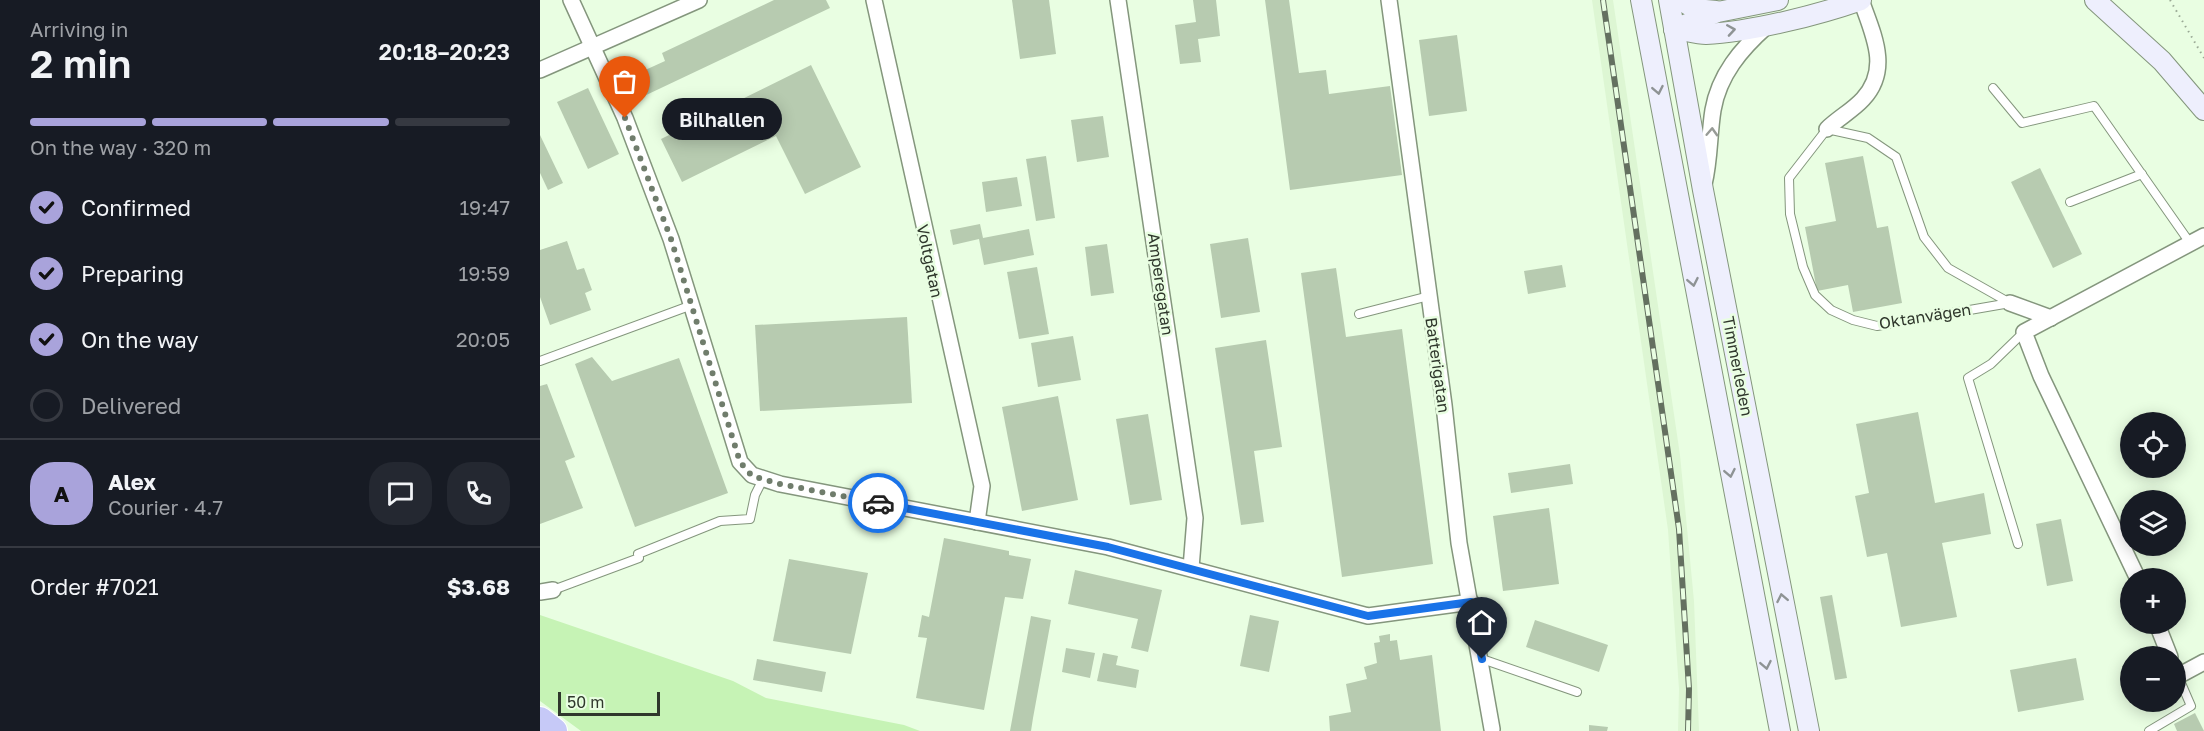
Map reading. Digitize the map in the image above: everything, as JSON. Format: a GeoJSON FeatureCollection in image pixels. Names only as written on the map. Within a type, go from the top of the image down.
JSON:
{"type":"FeatureCollection","features":[{"type":"Feature","properties":{"kind":"highway"},"geometry":{"type":"LineString","coordinates":[[540,720],[554,731]]}},
{"type":"Feature","properties":{"kind":"main road","name":"Timmerleden"},"geometry":{"type":"LineString","coordinates":[[1641,0],[1780,731]]}},
{"type":"Feature","properties":{"kind":"main road","name":"Timmerleden"},"geometry":{"type":"LineString","coordinates":[[1669,0],[1703,190],[1809,731]]}},
{"type":"Feature","properties":{"kind":"main road"},"geometry":{"type":"LineString","coordinates":[[1681,0],[1695,9],[1718,12]]}},
{"type":"Feature","properties":{"kind":"main road"},"geometry":{"type":"LineString","coordinates":[[1647,32],[1674,29],[1718,12],[1778,0]]}},
{"type":"Feature","properties":{"kind":"main road"},"geometry":{"type":"LineString","coordinates":[[1674,29],[1705,34],[1770,24],[1838,9],[1861,0]]}},
{"type":"Feature","properties":{"kind":"main road"},"geometry":{"type":"LineString","coordinates":[[2095,0],[2162,61],[2204,110]]}},
{"type":"Feature","properties":{"kind":"street"},"geometry":{"type":"LineString","coordinates":[[571,0],[629,127],[671,239],[740,462],[752,476],[1108,547],[1368,616],[1471,602]]}},
{"type":"Feature","properties":{"kind":"street"},"geometry":{"type":"LineString","coordinates":[[540,70],[699,0]]}},
{"type":"Feature","properties":{"kind":"street","name":"Voltgatan"},"geometry":{"type":"LineString","coordinates":[[874,0],[982,486],[977,522]]}},
{"type":"Feature","properties":{"kind":"street","name":"Amperegatan"},"geometry":{"type":"LineString","coordinates":[[1118,0],[1195,518],[1191,568]]}},
{"type":"Feature","properties":{"kind":"street","name":"Batterigatan"},"geometry":{"type":"LineString","coordinates":[[1389,0],[1429,296],[1459,543],[1482,659],[1492,730]]}},
{"type":"Feature","properties":{"kind":"street","name":"Oktanvägen"},"geometry":{"type":"LineString","coordinates":[[1827,129],[1862,100],[1874,83],[1880,65],[1878,49],[1861,0]]}},
{"type":"Feature","properties":{"kind":"street"},"geometry":{"type":"LineString","coordinates":[[1703,190],[1710,159],[1713,110],[1723,80],[1735,58],[1770,24]]}},
{"type":"Feature","properties":{"kind":"street"},"geometry":{"type":"LineString","coordinates":[[2133,568],[2041,376],[2024,332],[2197,239]]}},
{"type":"Feature","properties":{"kind":"street","name":"Oktanvägen"},"geometry":{"type":"LineString","coordinates":[[2010,303],[2051,318]]}},
{"type":"Feature","properties":{"kind":"street"},"geometry":{"type":"LineString","coordinates":[[2186,668],[2204,662]]}},
{"type":"Feature","properties":{"kind":"lane"},"geometry":{"type":"LineString","coordinates":[[1993,88],[2022,123],[2094,106],[2142,174],[2197,239]]}},
{"type":"Feature","properties":{"kind":"lane","name":"Oktanvägen"},"geometry":{"type":"LineString","coordinates":[[1827,129],[1868,138],[1896,157],[1924,237],[1948,268],[2010,303],[1877,326],[1853,320],[1831,310],[1815,295],[1803,267],[1790,214],[1789,178],[1827,129]]}},
{"type":"Feature","properties":{"kind":"lane"},"geometry":{"type":"LineString","coordinates":[[2070,202],[2142,174]]}},
{"type":"Feature","properties":{"kind":"lane"},"geometry":{"type":"LineString","coordinates":[[1359,314],[1429,296]]}},
{"type":"Feature","properties":{"kind":"lane"},"geometry":{"type":"LineString","coordinates":[[540,362],[692,305]]}},
{"type":"Feature","properties":{"kind":"lane"},"geometry":{"type":"LineString","coordinates":[[2018,544],[1968,378],[1991,364],[2024,332]]}},
{"type":"Feature","properties":{"kind":"lane"},"geometry":{"type":"LineString","coordinates":[[546,591],[639,558],[638,554],[720,521],[750,519],[755,495],[763,479]]}},
{"type":"Feature","properties":{"kind":"lane"},"geometry":{"type":"LineString","coordinates":[[1482,659],[1577,692]]}},
{"type":"Feature","properties":{"kind":"lane"},"geometry":{"type":"LineString","coordinates":[[2186,695],[2191,706],[2186,709]]}},
{"type":"Feature","properties":{"kind":"lane"},"geometry":{"type":"LineString","coordinates":[[2149,731],[2181,712]]}},
{"type":"Feature","properties":{"kind":"path"},"geometry":{"type":"LineString","coordinates":[[2170,0],[2204,58]]}},
{"type":"Feature","properties":{"kind":"shaded area"},"geometry":{"type":"Polygon","coordinates":[[[1592,0],[1613,0],[1680,455],[1694,601],[1699,731],[1678,731],[1679,689],[1668,530],[1592,0]]]}},
{"type":"Feature","properties":{"kind":"green space"},"geometry":{"type":"Polygon","coordinates":[[[540,615],[733,681],[766,698],[904,725],[920,731],[581,731],[540,701],[540,615]]]}},
{"type":"Feature","properties":{"kind":"building"},"geometry":{"type":"Polygon","coordinates":[[[774,0],[826,0],[830,8],[642,97],[632,76],[665,61],[662,53],[774,0]]]}},
{"type":"Feature","properties":{"kind":"building"},"geometry":{"type":"Polygon","coordinates":[[[1012,0],[1049,0],[1056,54],[1020,59],[1012,0]]]}},
{"type":"Feature","properties":{"kind":"building"},"geometry":{"type":"Polygon","coordinates":[[[1193,0],[1216,0],[1220,36],[1198,39],[1201,62],[1180,64],[1175,25],[1196,22],[1193,0]]]}},
{"type":"Feature","properties":{"kind":"building"},"geometry":{"type":"Polygon","coordinates":[[[1265,0],[1289,0],[1299,73],[1326,70],[1329,94],[1390,86],[1402,175],[1290,190],[1265,0]]]}},
{"type":"Feature","properties":{"kind":"building"},"geometry":{"type":"Polygon","coordinates":[[[1457,35],[1467,111],[1429,116],[1419,40],[1457,35]]]}},
{"type":"Feature","properties":{"kind":"building"},"geometry":{"type":"Polygon","coordinates":[[[811,65],[861,167],[805,194],[776,136],[682,182],[661,139],[811,65]]]}},
{"type":"Feature","properties":{"kind":"building"},"geometry":{"type":"Polygon","coordinates":[[[588,88],[619,154],[588,169],[557,102],[588,88]]]}},
{"type":"Feature","properties":{"kind":"building"},"geometry":{"type":"Polygon","coordinates":[[[1103,116],[1109,157],[1077,162],[1071,120],[1103,116]]]}},
{"type":"Feature","properties":{"kind":"building"},"geometry":{"type":"Polygon","coordinates":[[[540,135],[563,183],[548,190],[540,173],[540,135]]]}},
{"type":"Feature","properties":{"kind":"building"},"geometry":{"type":"Polygon","coordinates":[[[1046,156],[1055,218],[1036,221],[1026,159],[1046,156]]]}},
{"type":"Feature","properties":{"kind":"building"},"geometry":{"type":"Polygon","coordinates":[[[1863,156],[1877,228],[1888,226],[1902,303],[1853,312],[1848,285],[1817,291],[1805,227],[1836,221],[1825,163],[1863,156]]]}},
{"type":"Feature","properties":{"kind":"building"},"geometry":{"type":"Polygon","coordinates":[[[2040,168],[2082,254],[2053,268],[2011,182],[2040,168]]]}},
{"type":"Feature","properties":{"kind":"building"},"geometry":{"type":"Polygon","coordinates":[[[1017,177],[1022,206],[986,212],[982,182],[1017,177]]]}},
{"type":"Feature","properties":{"kind":"building"},"geometry":{"type":"Polygon","coordinates":[[[980,224],[983,238],[1029,229],[1034,255],[984,265],[979,239],[953,245],[950,230],[980,224]]]}},
{"type":"Feature","properties":{"kind":"building"},"geometry":{"type":"Polygon","coordinates":[[[1248,238],[1260,312],[1221,318],[1210,244],[1248,238]]]}},
{"type":"Feature","properties":{"kind":"building"},"geometry":{"type":"Polygon","coordinates":[[[567,241],[577,270],[584,268],[592,290],[585,293],[591,310],[550,325],[540,297],[540,250],[567,241]]]}},
{"type":"Feature","properties":{"kind":"building"},"geometry":{"type":"Polygon","coordinates":[[[1107,244],[1114,293],[1091,296],[1085,247],[1107,244]]]}},
{"type":"Feature","properties":{"kind":"building"},"geometry":{"type":"Polygon","coordinates":[[[1562,265],[1566,287],[1528,294],[1524,271],[1562,265]]]}},
{"type":"Feature","properties":{"kind":"building"},"geometry":{"type":"Polygon","coordinates":[[[1037,267],[1049,334],[1019,339],[1007,272],[1037,267]]]}},
{"type":"Feature","properties":{"kind":"building"},"geometry":{"type":"Polygon","coordinates":[[[1336,268],[1346,337],[1402,329],[1433,564],[1342,577],[1301,273],[1336,268]]]}},
{"type":"Feature","properties":{"kind":"building"},"geometry":{"type":"Polygon","coordinates":[[[907,317],[912,403],[760,411],[755,325],[907,317]]]}},
{"type":"Feature","properties":{"kind":"building"},"geometry":{"type":"Polygon","coordinates":[[[1073,336],[1081,380],[1038,387],[1031,343],[1073,336]]]}},
{"type":"Feature","properties":{"kind":"building"},"geometry":{"type":"Polygon","coordinates":[[[1266,340],[1282,447],[1254,451],[1264,522],[1241,525],[1215,348],[1266,340]]]}},
{"type":"Feature","properties":{"kind":"building"},"geometry":{"type":"Polygon","coordinates":[[[592,357],[612,381],[679,358],[728,493],[635,527],[575,364],[592,357]]]}},
{"type":"Feature","properties":{"kind":"building"},"geometry":{"type":"Polygon","coordinates":[[[547,384],[575,457],[565,461],[583,508],[540,524],[540,386],[547,384]]]}},
{"type":"Feature","properties":{"kind":"building"},"geometry":{"type":"Polygon","coordinates":[[[1058,396],[1078,500],[1022,511],[1002,407],[1058,396]]]}},
{"type":"Feature","properties":{"kind":"building"},"geometry":{"type":"Polygon","coordinates":[[[1918,412],[1935,503],[1984,493],[1991,534],[1942,543],[1957,617],[1901,627],[1887,553],[1867,557],[1855,496],[1869,493],[1856,424],[1918,412]]]}},
{"type":"Feature","properties":{"kind":"building"},"geometry":{"type":"Polygon","coordinates":[[[1148,414],[1162,500],[1130,505],[1116,419],[1148,414]]]}},
{"type":"Feature","properties":{"kind":"building"},"geometry":{"type":"Polygon","coordinates":[[[1570,464],[1573,484],[1511,493],[1508,473],[1570,464]]]}},
{"type":"Feature","properties":{"kind":"building"},"geometry":{"type":"Polygon","coordinates":[[[1549,508],[1559,584],[1503,591],[1493,516],[1549,508]]]}},
{"type":"Feature","properties":{"kind":"building"},"geometry":{"type":"Polygon","coordinates":[[[2061,519],[2073,581],[2047,586],[2036,524],[2061,519]]]}},
{"type":"Feature","properties":{"kind":"building"},"geometry":{"type":"Polygon","coordinates":[[[944,538],[1009,551],[1009,555],[1031,559],[1023,599],[1005,597],[984,710],[916,698],[927,638],[918,637],[922,615],[929,617],[944,538]]]}},
{"type":"Feature","properties":{"kind":"building"},"geometry":{"type":"Polygon","coordinates":[[[789,559],[868,573],[851,654],[773,641],[789,559]]]}},
{"type":"Feature","properties":{"kind":"building"},"geometry":{"type":"Polygon","coordinates":[[[1075,570],[1162,590],[1148,652],[1131,648],[1138,619],[1068,604],[1075,570]]]}},
{"type":"Feature","properties":{"kind":"building"},"geometry":{"type":"Polygon","coordinates":[[[1832,595],[1847,678],[1835,680],[1820,597],[1832,595]]]}},
{"type":"Feature","properties":{"kind":"building"},"geometry":{"type":"Polygon","coordinates":[[[1250,615],[1279,621],[1269,672],[1240,666],[1250,615]]]}},
{"type":"Feature","properties":{"kind":"building"},"geometry":{"type":"Polygon","coordinates":[[[1031,616],[1051,620],[1031,731],[1010,731],[1031,616]]]}},
{"type":"Feature","properties":{"kind":"building"},"geometry":{"type":"Polygon","coordinates":[[[1535,620],[1608,645],[1599,672],[1526,647],[1535,620]]]}},
{"type":"Feature","properties":{"kind":"building"},"geometry":{"type":"Polygon","coordinates":[[[1390,634],[1390,641],[1397,640],[1400,660],[1432,655],[1441,731],[1330,731],[1329,716],[1351,712],[1346,684],[1367,679],[1364,667],[1377,663],[1374,643],[1380,642],[1379,636],[1390,634]]]}},
{"type":"Feature","properties":{"kind":"building"},"geometry":{"type":"Polygon","coordinates":[[[1066,648],[1095,653],[1090,678],[1062,672],[1066,648]]]}},
{"type":"Feature","properties":{"kind":"building"},"geometry":{"type":"Polygon","coordinates":[[[1103,653],[1118,656],[1116,665],[1139,670],[1136,688],[1097,681],[1103,653]]]}},
{"type":"Feature","properties":{"kind":"building"},"geometry":{"type":"Polygon","coordinates":[[[2076,658],[2084,700],[2018,712],[2010,670],[2076,658]]]}},
{"type":"Feature","properties":{"kind":"building"},"geometry":{"type":"Polygon","coordinates":[[[757,659],[826,672],[822,692],[753,680],[757,659]]]}},
{"type":"Feature","properties":{"kind":"building"},"geometry":{"type":"Polygon","coordinates":[[[2195,713],[2204,731],[2177,731],[2174,724],[2195,713]]]}},
{"type":"Feature","properties":{"kind":"building"},"geometry":{"type":"Polygon","coordinates":[[[1589,725],[1608,727],[1607,731],[1589,731],[1589,725]]]}},
{"type":"Feature","properties":{"kind":"railway"},"geometry":{"type":"LineString","coordinates":[[1603,0],[1679,529],[1689,689],[1688,731]]}},
{"type":"Feature","properties":{"kind":"way so far"},"geometry":{"type":"LineString","coordinates":[[625,118],[671,239],[740,462],[752,476],[780,484],[878,503]]}},
{"type":"Feature","properties":{"kind":"place","name":"Bilhallen"},"geometry":{"type":"Point","coordinates":[625,118]}},
{"type":"Feature","properties":{"kind":"route"},"geometry":{"type":"LineString","coordinates":[[878,503],[1108,547],[1368,616],[1471,602],[1482,659]]}}]}
